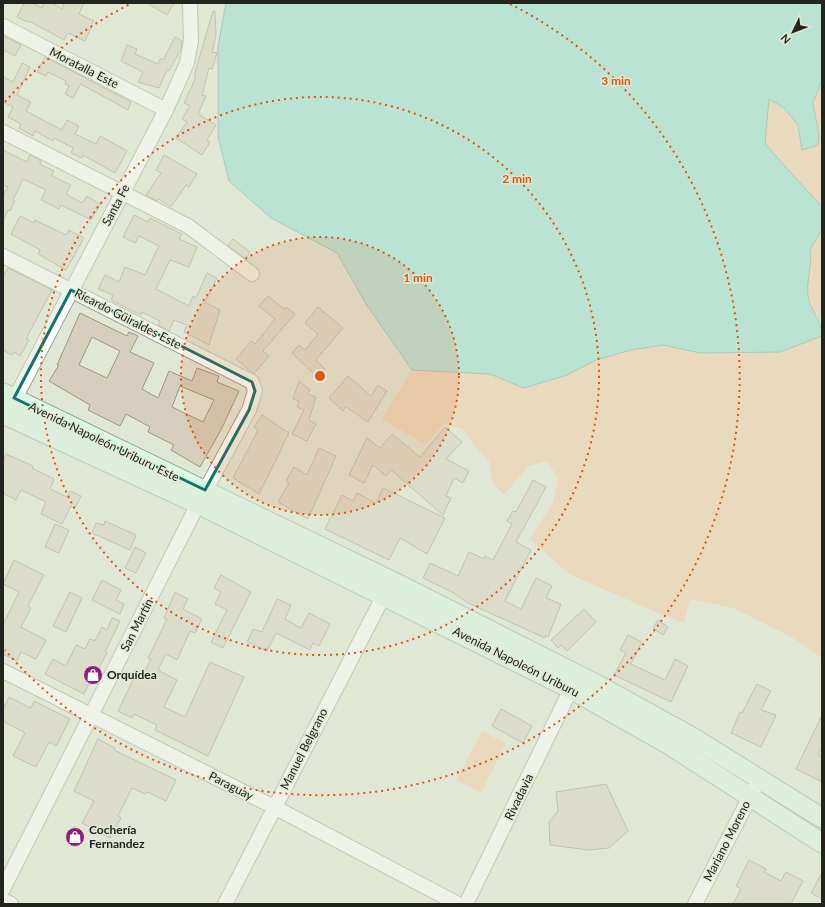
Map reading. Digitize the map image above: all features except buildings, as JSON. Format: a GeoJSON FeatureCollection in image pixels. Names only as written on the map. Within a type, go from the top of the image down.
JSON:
{"type":"FeatureCollection","features":[{"type":"Feature","properties":{"kind":"main road","name":"Avenida Napoleón Uriburu Este"},"geometry":{"type":"LineString","coordinates":[[6,408],[202,497]]}},
{"type":"Feature","properties":{"kind":"main road","name":"Avenida Napoleón Uriburu"},"geometry":{"type":"LineString","coordinates":[[202,497],[384,595],[572,689],[668,744],[822,843]]}},
{"type":"Feature","properties":{"kind":"main road","name":"Avenida Napoleón Uriburu"},"geometry":{"type":"LineString","coordinates":[[202,497],[400,584],[596,684],[692,737],[822,818]]}},
{"type":"Feature","properties":{"kind":"street","name":"Santa Fe"},"geometry":{"type":"LineString","coordinates":[[6,408],[71,290],[166,110],[186,63],[191,41],[190,3]]}},
{"type":"Feature","properties":{"kind":"street","name":"Moratalla Este"},"geometry":{"type":"LineString","coordinates":[[3,26],[166,110]]}},
{"type":"Feature","properties":{"kind":"street"},"geometry":{"type":"LineString","coordinates":[[3,132],[188,226],[252,274]]}},
{"type":"Feature","properties":{"kind":"street","name":"Ricardo Güiraldes Este"},"geometry":{"type":"LineString","coordinates":[[3,256],[252,382]]}},
{"type":"Feature","properties":{"kind":"street","name":"San Martín"},"geometry":{"type":"LineString","coordinates":[[3,889],[202,497],[249,410],[255,391],[252,382]]}},
{"type":"Feature","properties":{"kind":"street","name":"Manuel Belgrano"},"geometry":{"type":"LineString","coordinates":[[225,904],[384,595]]}},
{"type":"Feature","properties":{"kind":"street","name":"Paraguay"},"geometry":{"type":"LineString","coordinates":[[3,671],[274,807],[458,904]]}},
{"type":"Feature","properties":{"kind":"street","name":"Rivadavia"},"geometry":{"type":"LineString","coordinates":[[466,904],[572,689]]}},
{"type":"Feature","properties":{"kind":"street","name":"Mariano Moreno"},"geometry":{"type":"LineString","coordinates":[[695,904],[759,778]]}},
{"type":"Feature","properties":{"kind":"street"},"geometry":{"type":"LineString","coordinates":[[3,900],[11,904]]}},
{"type":"Feature","properties":{"kind":"highlighted area"},"geometry":{"type":"Polygon","coordinates":[[[71,290],[252,382],[255,391],[249,410],[205,490],[14,398],[71,290]]]}},
{"type":"Feature","properties":{"kind":"shaded area"},"geometry":{"type":"Polygon","coordinates":[[[822,80],[822,207],[765,144],[769,99],[783,108],[798,125],[802,150],[818,145],[815,98],[822,80]]]}},
{"type":"Feature","properties":{"kind":"shaded area"},"geometry":{"type":"Polygon","coordinates":[[[822,229],[822,326],[810,304],[807,285],[811,261],[810,250],[822,229]]]}},
{"type":"Feature","properties":{"kind":"shaded area"},"geometry":{"type":"Polygon","coordinates":[[[822,336],[822,658],[793,638],[733,608],[690,599],[684,623],[569,574],[530,539],[553,502],[558,478],[547,461],[528,466],[504,495],[492,482],[489,461],[473,445],[464,429],[444,424],[426,445],[382,419],[412,370],[490,374],[524,388],[567,375],[630,343],[663,345],[700,353],[780,352],[822,336]]]}},
{"type":"Feature","properties":{"kind":"shaded area"},"geometry":{"type":"Polygon","coordinates":[[[482,731],[506,743],[481,793],[456,780],[482,731]]]}},
{"type":"Feature","properties":{"kind":"water"},"geometry":{"type":"Polygon","coordinates":[[[226,3],[822,3],[822,80],[813,103],[819,136],[818,145],[802,150],[798,125],[784,108],[769,99],[765,144],[822,207],[822,229],[810,250],[811,260],[808,290],[809,301],[820,325],[822,336],[780,352],[700,353],[663,345],[631,350],[596,360],[567,375],[524,388],[490,374],[412,370],[366,304],[337,253],[271,218],[229,181],[218,136],[218,46],[226,3]]]}},
{"type":"Feature","properties":{"kind":"place","name":"Orquídea"},"geometry":{"type":"Point","coordinates":[93,675]}},
{"type":"Feature","properties":{"kind":"place","name":"Cochería Fernandez"},"geometry":{"type":"Point","coordinates":[75,837]}}]}
